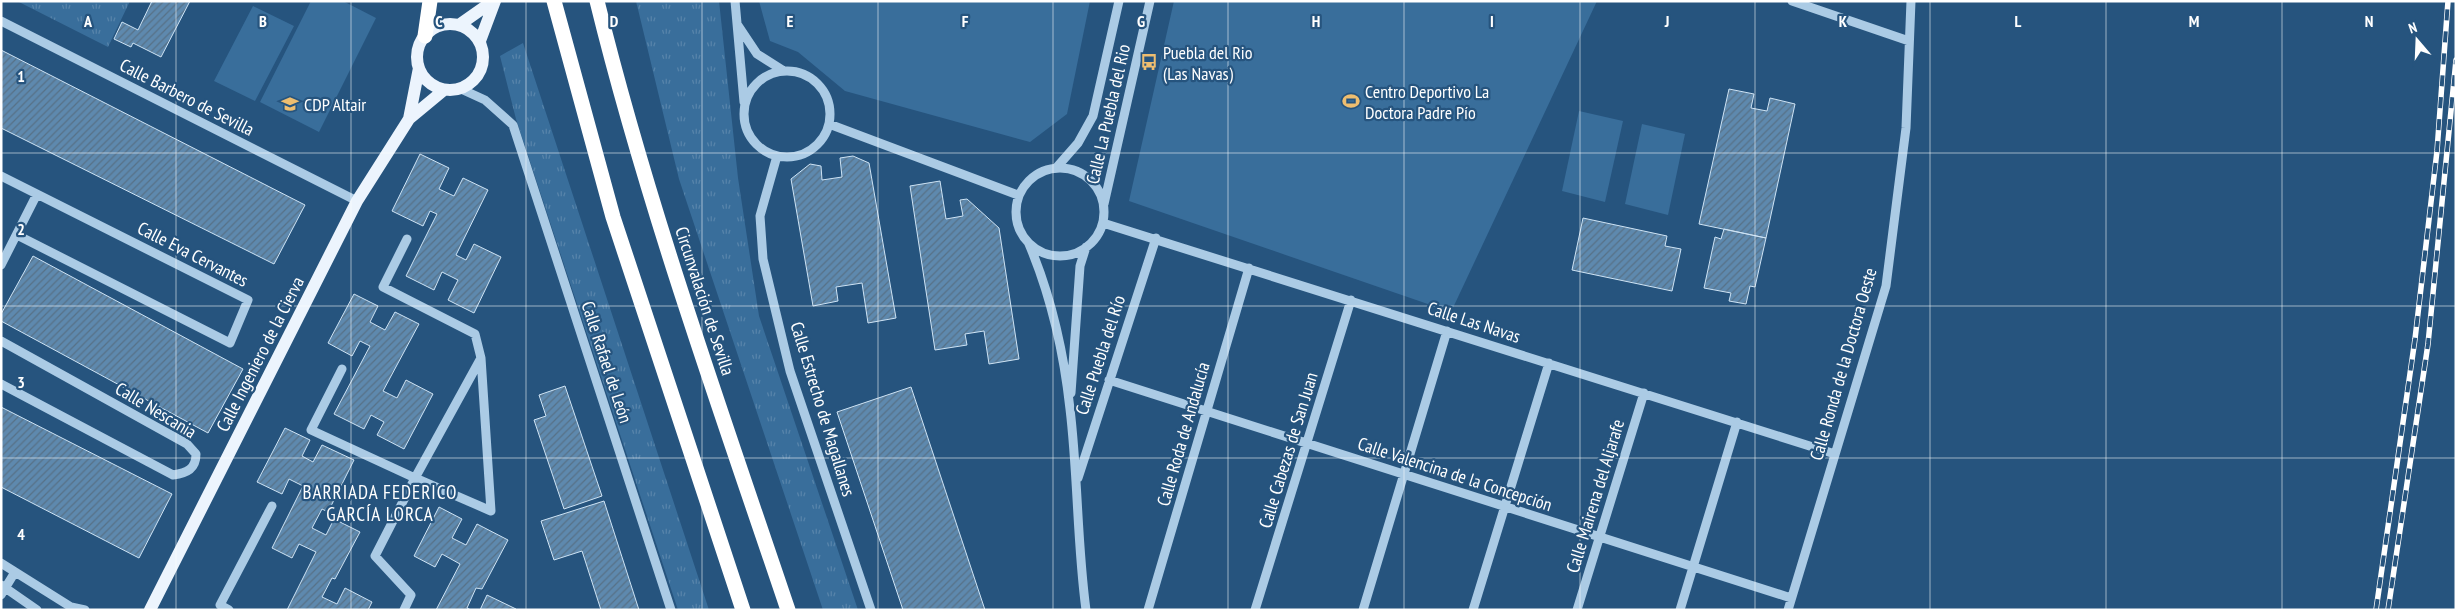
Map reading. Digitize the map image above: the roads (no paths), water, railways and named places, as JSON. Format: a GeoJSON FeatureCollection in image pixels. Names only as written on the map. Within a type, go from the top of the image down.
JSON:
{"type":"FeatureCollection","features":[{"type":"Feature","properties":{"kind":"highway"},"geometry":{"type":"LineString","coordinates":[[425,36],[430,1]]}},
{"type":"Feature","properties":{"kind":"highway"},"geometry":{"type":"LineString","coordinates":[[554,1],[613,217],[743,610]]}},
{"type":"Feature","properties":{"kind":"highway","name":"Circunvalación de Sevilla"},"geometry":{"type":"LineString","coordinates":[[597,1],[616,76],[655,209],[788,610]]}},
{"type":"Feature","properties":{"kind":"main road"},"geometry":{"type":"LineString","coordinates":[[459,25],[494,1]]}},
{"type":"Feature","properties":{"kind":"main road"},"geometry":{"type":"LineString","coordinates":[[480,41],[494,1]]}},
{"type":"Feature","properties":{"kind":"main road"},"geometry":{"type":"LineString","coordinates":[[440,25],[459,25],[474,34],[480,41],[484,55],[482,66],[478,76],[461,89],[444,90],[433,86],[419,68],[417,57],[419,46],[425,36],[440,25]]}},
{"type":"Feature","properties":{"kind":"main road","name":"Calle Ingeniero de la Cierva"},"geometry":{"type":"LineString","coordinates":[[410,119],[419,68]]}},
{"type":"Feature","properties":{"kind":"main road","name":"Calle Ingeniero de la Cierva"},"geometry":{"type":"LineString","coordinates":[[150,610],[357,201],[410,119],[444,90]]}},
{"type":"Feature","properties":{"kind":"street"},"geometry":{"type":"LineString","coordinates":[[735,1],[744,118],[750,137],[764,151],[777,156],[790,157],[804,154],[815,146],[824,136],[829,124],[829,104],[820,86],[810,77],[798,72],[784,71],[771,74],[758,81],[744,105]]}},
{"type":"Feature","properties":{"kind":"street","name":"Calle La Puebla del Rio"},"geometry":{"type":"LineString","coordinates":[[1057,167],[1078,142],[1093,116],[1120,1]]}},
{"type":"Feature","properties":{"kind":"street","name":"Calle La Puebla del Rio"},"geometry":{"type":"LineString","coordinates":[[1104,205],[1150,1]]}},
{"type":"Feature","properties":{"kind":"street"},"geometry":{"type":"LineString","coordinates":[[1792,1],[1909,41]]}},
{"type":"Feature","properties":{"kind":"street","name":"Calle Ronda de la Doctora Oeste"},"geometry":{"type":"LineString","coordinates":[[1788,610],[1886,286],[1906,128],[1910,1]]}},
{"type":"Feature","properties":{"kind":"street","name":"Calle Barbero de Sevilla"},"geometry":{"type":"LineString","coordinates":[[1,21],[357,201]]}},
{"type":"Feature","properties":{"kind":"street"},"geometry":{"type":"LineString","coordinates":[[737,24],[757,54],[784,71]]}},
{"type":"Feature","properties":{"kind":"street","name":"Calle Rafael de León"},"geometry":{"type":"LineString","coordinates":[[461,89],[485,100],[513,125],[671,610]]}},
{"type":"Feature","properties":{"kind":"street"},"geometry":{"type":"LineString","coordinates":[[829,124],[1018,195]]}},
{"type":"Feature","properties":{"kind":"street","name":"Calle Estrecho de Magallanes"},"geometry":{"type":"LineString","coordinates":[[777,156],[760,216],[763,259],[790,370],[871,610]]}},
{"type":"Feature","properties":{"kind":"street"},"geometry":{"type":"LineString","coordinates":[[1029,244],[1042,253],[1057,256],[1073,254],[1086,247],[1097,236],[1103,223],[1104,205],[1100,192],[1092,181],[1082,173],[1070,168],[1057,167],[1033,175],[1018,195],[1015,208],[1016,221],[1021,234],[1029,244],[1044,279],[1059,344],[1070,408],[1086,610]]}},
{"type":"Feature","properties":{"kind":"street","name":"Calle Eva Cervantes"},"geometry":{"type":"LineString","coordinates":[[1,176],[248,300],[230,343],[17,235]]}},
{"type":"Feature","properties":{"kind":"street"},"geometry":{"type":"LineString","coordinates":[[1,265],[37,194]]}},
{"type":"Feature","properties":{"kind":"street","name":"Calle Las Navas"},"geometry":{"type":"LineString","coordinates":[[1103,223],[1156,238],[1835,454]]}},
{"type":"Feature","properties":{"kind":"street","name":"Calle Puebla del Río"},"geometry":{"type":"LineString","coordinates":[[1076,483],[1156,238]]}},
{"type":"Feature","properties":{"kind":"street"},"geometry":{"type":"LineString","coordinates":[[342,369],[311,430],[415,478],[492,510],[481,358],[475,334],[383,288],[407,239]]}},
{"type":"Feature","properties":{"kind":"street"},"geometry":{"type":"LineString","coordinates":[[1070,408],[1080,266],[1086,247]]}},
{"type":"Feature","properties":{"kind":"street","name":"Calle Roda de Andalucía"},"geometry":{"type":"LineString","coordinates":[[1148,610],[1249,268]]}},
{"type":"Feature","properties":{"kind":"street","name":"Calle Cabezas de San Juan"},"geometry":{"type":"LineString","coordinates":[[1255,610],[1351,300]]}},
{"type":"Feature","properties":{"kind":"street"},"geometry":{"type":"LineString","coordinates":[[1363,610],[1448,331]]}},
{"type":"Feature","properties":{"kind":"street","name":"Calle Nescania"},"geometry":{"type":"LineString","coordinates":[[1,341],[187,444],[196,454],[196,462],[190,470],[173,475],[1,384]]}},
{"type":"Feature","properties":{"kind":"street"},"geometry":{"type":"LineString","coordinates":[[404,610],[412,595],[375,556],[415,478],[481,358]]}},
{"type":"Feature","properties":{"kind":"street"},"geometry":{"type":"LineString","coordinates":[[1473,610],[1549,363]]}},
{"type":"Feature","properties":{"kind":"street","name":"Calle Valencina de la Concepción"},"geometry":{"type":"LineString","coordinates":[[1109,380],[1791,598]]}},
{"type":"Feature","properties":{"kind":"street","name":"Calle Mairena del Aljarafe"},"geometry":{"type":"LineString","coordinates":[[1577,610],[1644,393]]}},
{"type":"Feature","properties":{"kind":"street"},"geometry":{"type":"LineString","coordinates":[[1680,610],[1737,422]]}},
{"type":"Feature","properties":{"kind":"street"},"geometry":{"type":"LineString","coordinates":[[229,610],[220,605],[272,506]]}},
{"type":"Feature","properties":{"kind":"street"},"geometry":{"type":"LineString","coordinates":[[1,563],[72,609],[85,610]]}},
{"type":"Feature","properties":{"kind":"street"},"geometry":{"type":"LineString","coordinates":[[15,572],[3,589],[37,610]]}},
{"type":"Feature","properties":{"kind":"railway"},"geometry":{"type":"LineString","coordinates":[[2376,610],[2415,339],[2437,151],[2448,1]]}},
{"type":"Feature","properties":{"kind":"railway"},"geometry":{"type":"LineString","coordinates":[[2388,610],[2428,344],[2456,60]]}},
{"type":"Feature","properties":{"kind":"place","name":"Puebla del Rio (Las Navas)"},"geometry":{"type":"Point","coordinates":[1149,62]}},
{"type":"Feature","properties":{"kind":"place","name":"Centro Deportivo La Doctora Padre Pío"},"geometry":{"type":"Point","coordinates":[1351,101]}},
{"type":"Feature","properties":{"kind":"place","name":"CDP Altair"},"geometry":{"type":"Point","coordinates":[290,104]}},
{"type":"Feature","properties":{"kind":"district","name":"BARRIADA FEDERICO GARCÍA LORCA"},"geometry":{"type":"Point","coordinates":[380,503]}}]}
